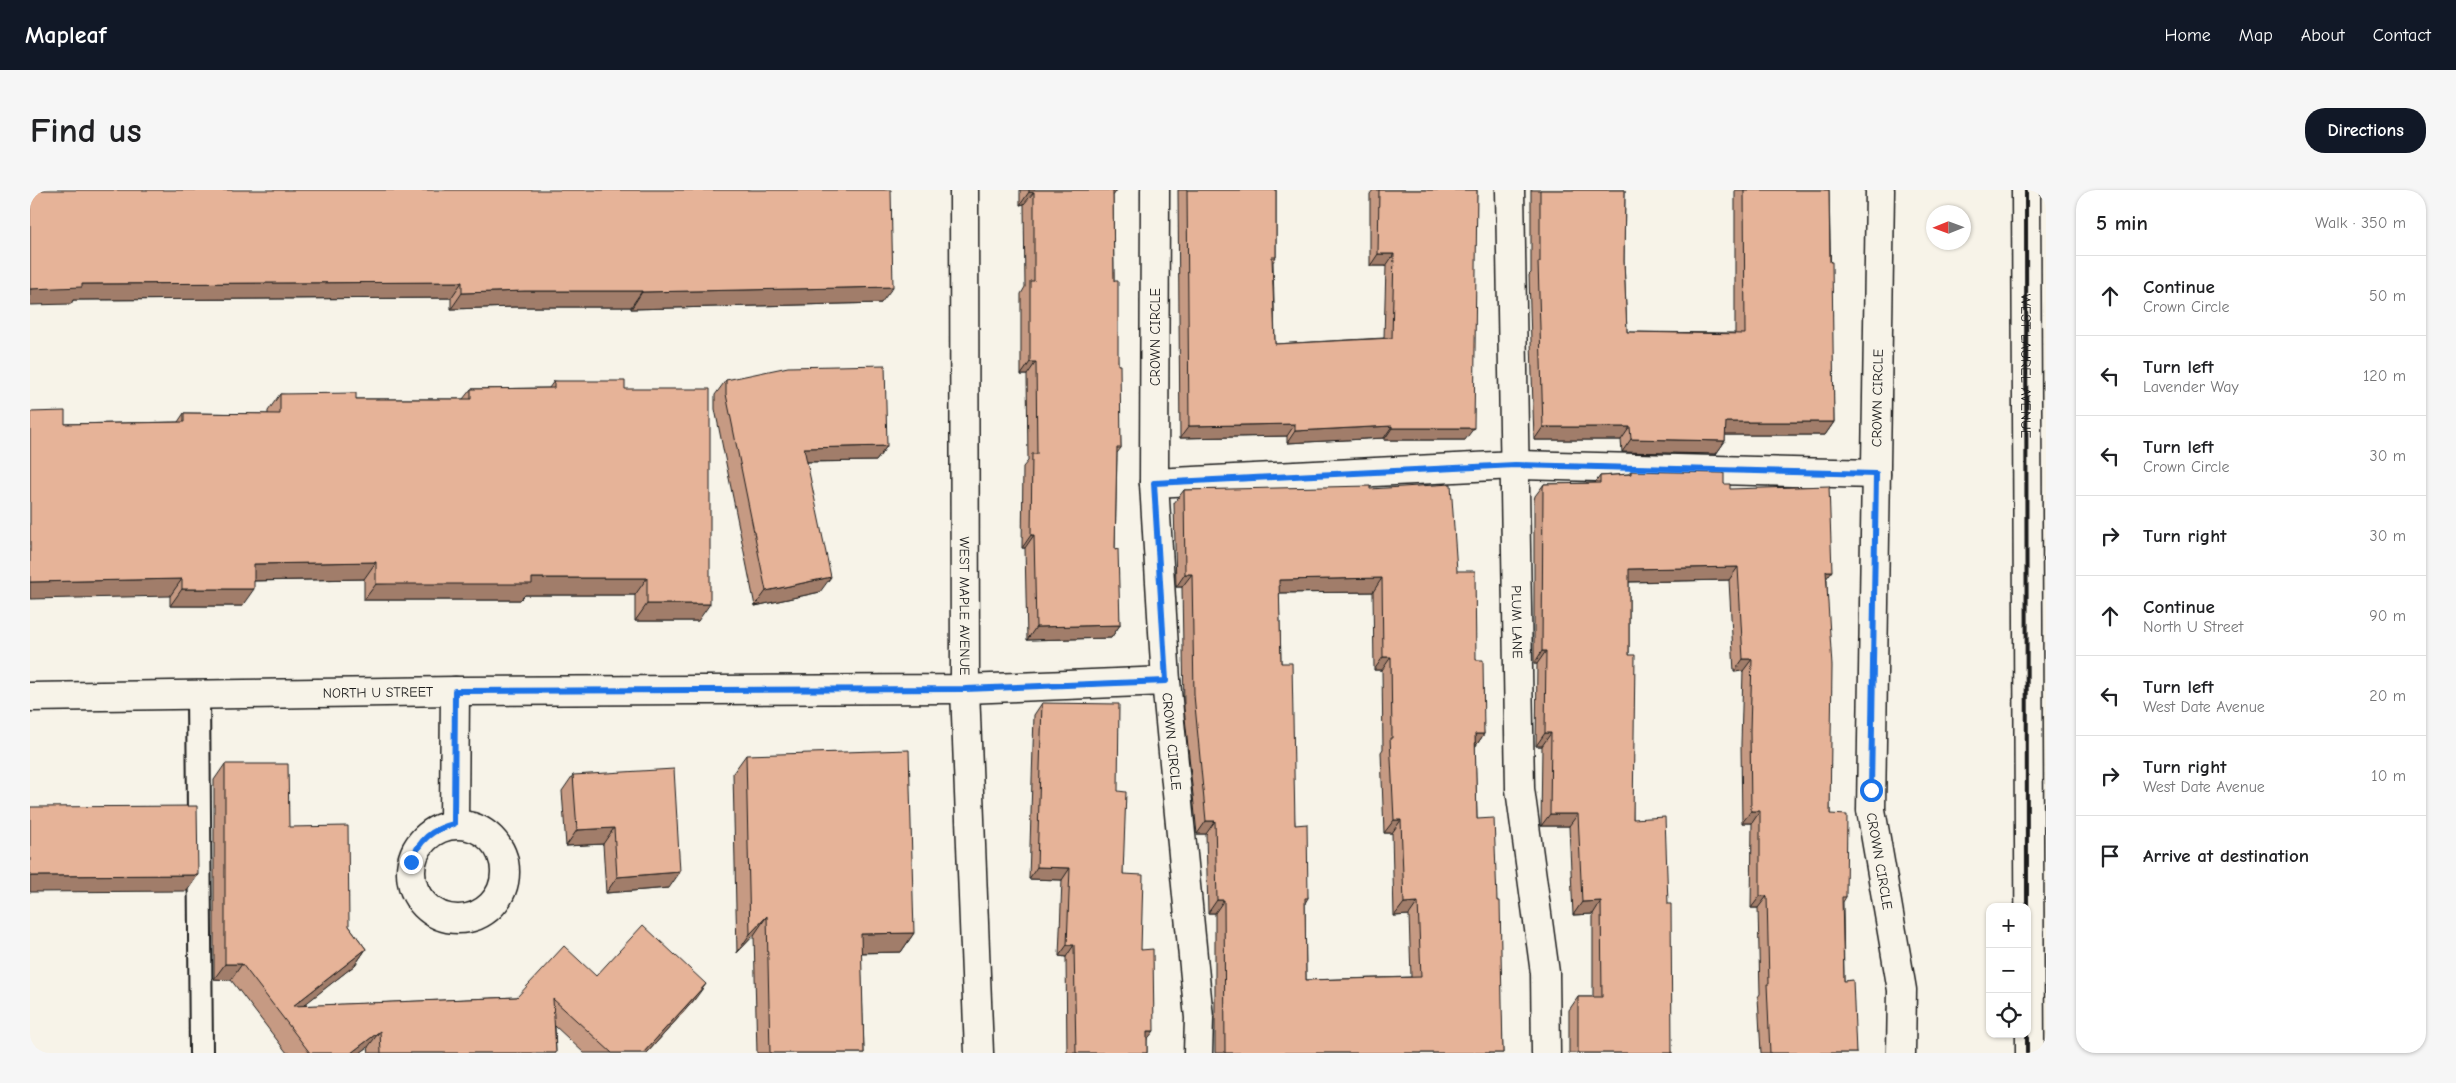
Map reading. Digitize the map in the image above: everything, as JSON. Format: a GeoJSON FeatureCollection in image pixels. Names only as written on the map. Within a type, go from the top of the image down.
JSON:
{"type":"FeatureCollection","features":[{"type":"Feature","properties":{"kind":"street","name":"WEST MAPLE AVENUE"},"geometry":{"type":"LineString","coordinates":[[964,190],[965,689],[979,1053]]}},
{"type":"Feature","properties":{"kind":"street","name":"CROWN CIRCLE"},"geometry":{"type":"LineString","coordinates":[[1155,190],[1154,483],[1166,681],[1198,1018],[1198,1053]]}},
{"type":"Feature","properties":{"kind":"street","name":"PLUM LANE"},"geometry":{"type":"LineString","coordinates":[[1510,190],[1520,789],[1545,973],[1546,1053]]}},
{"type":"Feature","properties":{"kind":"street","name":"CROWN CIRCLE"},"geometry":{"type":"LineString","coordinates":[[1880,190],[1871,810],[1902,990],[1901,1053]]}},
{"type":"Feature","properties":{"kind":"street","name":"WEST LAUREL AVENUE"},"geometry":{"type":"LineString","coordinates":[[2026,190],[2030,1053]]}},
{"type":"Feature","properties":{"kind":"street"},"geometry":{"type":"LineString","coordinates":[[1154,483],[1515,465],[1876,474]]}},
{"type":"Feature","properties":{"kind":"street","name":"NORTH U STREET"},"geometry":{"type":"LineString","coordinates":[[30,697],[455,691],[965,689],[1166,681]]}},
{"type":"Feature","properties":{"kind":"street"},"geometry":{"type":"LineString","coordinates":[[454,824],[455,691]]}},
{"type":"Feature","properties":{"kind":"lane"},"geometry":{"type":"LineString","coordinates":[[198,695],[201,1053]]}},
{"type":"Feature","properties":{"kind":"building"},"geometry":{"type":"Polygon","coordinates":[[[30,190],[891,190],[893,287],[642,292],[525,291],[462,293],[462,282],[82,284],[82,287],[30,289],[30,190]]]}},
{"type":"Feature","properties":{"kind":"building"},"geometry":{"type":"Polygon","coordinates":[[[1029,190],[1117,190],[1113,191],[1114,281],[1118,281],[1118,365],[1120,365],[1121,448],[1117,448],[1115,550],[1118,549],[1120,625],[1036,627],[1034,535],[1031,535],[1032,454],[1037,454],[1036,362],[1030,362],[1030,281],[1034,281],[1034,192],[1029,192],[1029,190]]]}},
{"type":"Feature","properties":{"kind":"building"},"geometry":{"type":"Polygon","coordinates":[[[1187,190],[1276,190],[1276,257],[1272,257],[1275,344],[1392,338],[1394,254],[1378,254],[1379,190],[1477,190],[1474,428],[1392,428],[1392,426],[1295,431],[1295,424],[1189,426],[1187,190]]]}},
{"type":"Feature","properties":{"kind":"building"},"geometry":{"type":"Polygon","coordinates":[[[1540,190],[1625,190],[1624,261],[1627,332],[1745,334],[1744,190],[1829,190],[1834,422],[1726,422],[1725,441],[1631,439],[1630,427],[1543,427],[1538,262],[1540,262],[1540,190]]]}},
{"type":"Feature","properties":{"kind":"building"},"geometry":{"type":"Polygon","coordinates":[[[885,365],[887,446],[804,448],[831,577],[766,591],[726,394],[726,380],[788,367],[885,365]]]}},
{"type":"Feature","properties":{"kind":"building"},"geometry":{"type":"Polygon","coordinates":[[[554,381],[625,381],[625,389],[710,389],[710,604],[647,604],[647,578],[532,578],[532,584],[376,584],[376,562],[254,564],[254,589],[182,589],[182,579],[30,582],[30,412],[65,411],[65,424],[184,422],[184,413],[280,414],[280,394],[356,393],[356,399],[471,399],[471,389],[554,388],[554,381]]]}},
{"type":"Feature","properties":{"kind":"building"},"geometry":{"type":"Polygon","coordinates":[[[1631,471],[1724,473],[1724,484],[1730,484],[1730,489],[1829,486],[1832,571],[1826,571],[1832,666],[1830,814],[1847,815],[1846,897],[1842,897],[1844,981],[1853,980],[1856,1053],[1770,1053],[1767,984],[1769,984],[1767,896],[1760,896],[1760,811],[1751,811],[1750,731],[1752,659],[1743,659],[1738,567],[1629,569],[1629,655],[1635,655],[1633,819],[1665,817],[1668,904],[1671,904],[1672,1053],[1578,1053],[1578,997],[1602,997],[1601,901],[1582,902],[1578,814],[1550,814],[1551,733],[1545,733],[1546,651],[1542,651],[1543,487],[1544,484],[1600,483],[1600,476],[1631,474],[1631,471]]]}},
{"type":"Feature","properties":{"kind":"building"},"geometry":{"type":"Polygon","coordinates":[[[1451,484],[1457,571],[1475,571],[1476,660],[1483,660],[1484,734],[1475,734],[1477,819],[1494,818],[1497,901],[1500,901],[1503,1053],[1225,1053],[1224,900],[1217,900],[1215,821],[1206,821],[1194,695],[1192,574],[1185,574],[1184,490],[1370,486],[1370,489],[1451,484]],[[1382,578],[1279,580],[1281,663],[1292,663],[1295,825],[1307,824],[1308,898],[1305,898],[1306,980],[1421,977],[1418,902],[1404,903],[1401,820],[1394,820],[1390,738],[1392,738],[1391,657],[1383,657],[1382,578]]]}},
{"type":"Feature","properties":{"kind":"building"},"geometry":{"type":"Polygon","coordinates":[[[1042,703],[1119,704],[1118,791],[1126,792],[1123,874],[1143,875],[1141,950],[1153,949],[1154,1031],[1147,1031],[1147,1053],[1076,1053],[1074,945],[1067,945],[1070,868],[1037,867],[1042,703]]]}},
{"type":"Feature","properties":{"kind":"building"},"geometry":{"type":"Polygon","coordinates":[[[909,750],[914,933],[861,934],[864,1053],[770,1053],[767,916],[750,934],[746,755],[909,750]]]}},
{"type":"Feature","properties":{"kind":"building"},"geometry":{"type":"Polygon","coordinates":[[[225,764],[288,764],[289,827],[348,826],[349,926],[366,949],[293,1006],[517,997],[564,946],[596,976],[643,925],[706,984],[643,1053],[612,1053],[553,999],[556,1053],[381,1053],[380,1031],[351,1053],[310,1053],[242,964],[225,964],[225,764]]]}},
{"type":"Feature","properties":{"kind":"building"},"geometry":{"type":"Polygon","coordinates":[[[674,769],[680,872],[617,877],[614,828],[577,830],[573,775],[674,769]]]}},
{"type":"Feature","properties":{"kind":"building"},"geometry":{"type":"Polygon","coordinates":[[[197,806],[198,875],[30,876],[30,807],[197,806]]]}},
{"type":"Feature","properties":{"kind":"railway"},"geometry":{"type":"LineString","coordinates":[[2026,190],[2027,903]]}},
{"type":"Feature","properties":{"kind":"railway"},"geometry":{"type":"LineString","coordinates":[[2027,1038],[2027,1053]]}},
{"type":"Feature","properties":{"kind":"route"},"geometry":{"type":"LineString","coordinates":[[411,862],[416,849],[424,839],[439,828],[454,824],[455,691],[965,689],[1166,681],[1154,483],[1515,465],[1876,474],[1871,790]]}}]}
